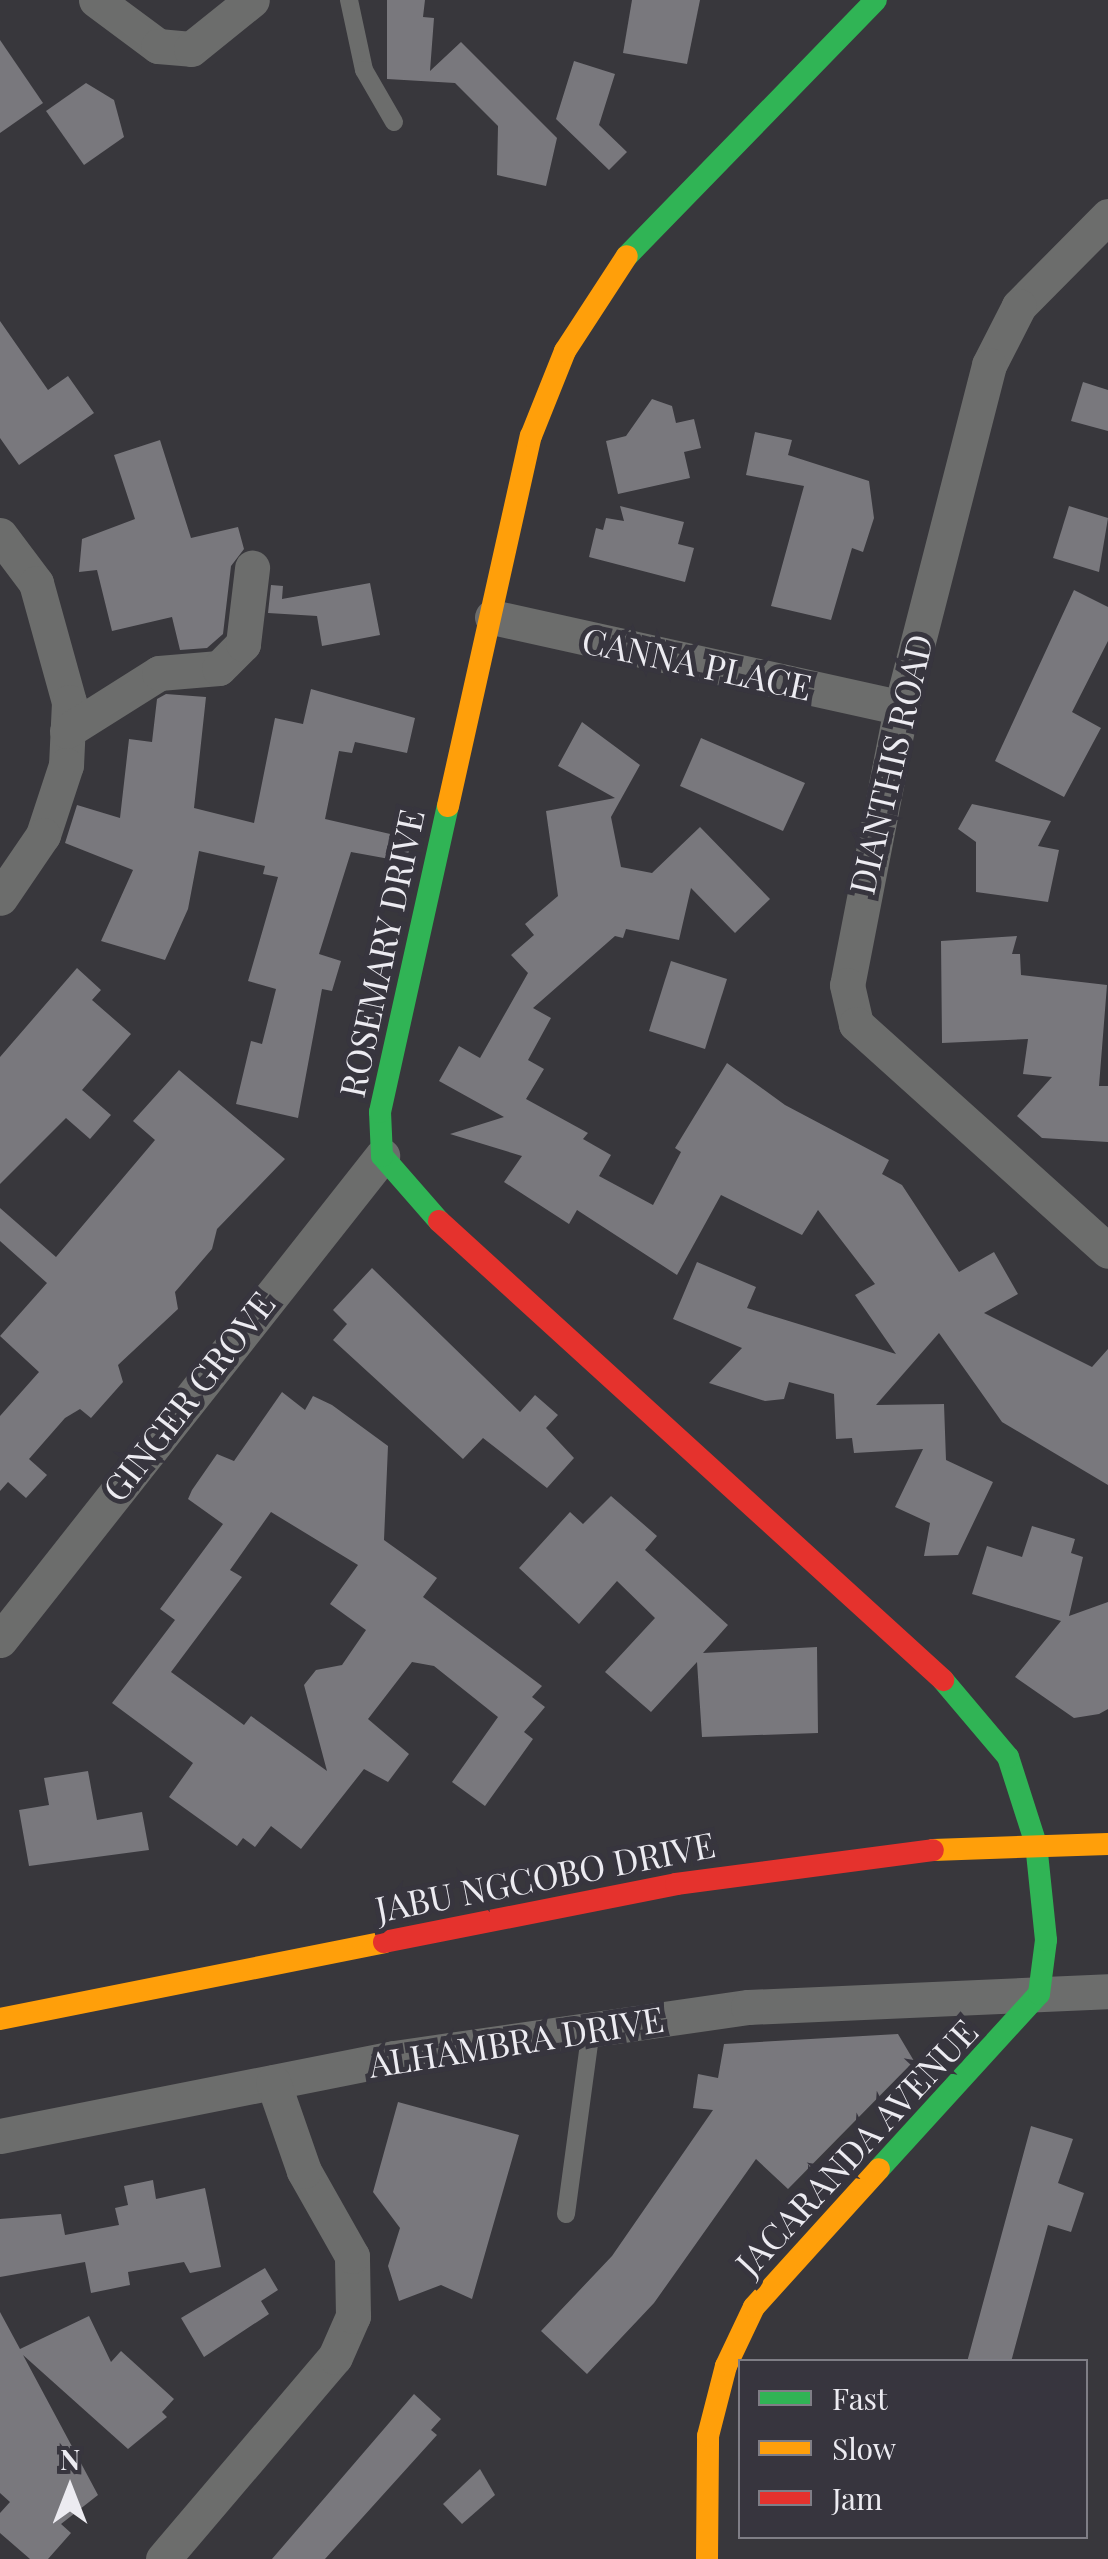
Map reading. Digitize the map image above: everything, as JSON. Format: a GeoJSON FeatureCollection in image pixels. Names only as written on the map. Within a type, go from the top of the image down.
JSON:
{"type":"FeatureCollection","features":[{"type":"Feature","properties":{"kind":"street"},"geometry":{"type":"LineString","coordinates":[[96,0],[158,46],[191,49],[252,0]]}},
{"type":"Feature","properties":{"kind":"street","name":"ROSEMARY DRIVE"},"geometry":{"type":"LineString","coordinates":[[382,1156],[388,1064],[532,436],[565,350],[622,262],[876,0]]}},
{"type":"Feature","properties":{"kind":"street","name":"DIANTHIS ROAD"},"geometry":{"type":"LineString","coordinates":[[1108,216],[1020,306],[989,364],[901,708],[849,948],[856,1024],[1108,1250]]}},
{"type":"Feature","properties":{"kind":"street"},"geometry":{"type":"LineString","coordinates":[[0,535],[36,584],[68,702],[66,765],[43,835],[0,898]]}},
{"type":"Feature","properties":{"kind":"street"},"geometry":{"type":"LineString","coordinates":[[67,731],[159,672],[219,668],[243,644],[252,568]]}},
{"type":"Feature","properties":{"kind":"street","name":"CANNA PLACE"},"geometry":{"type":"LineString","coordinates":[[492,618],[901,708]]}},
{"type":"Feature","properties":{"kind":"street"},"geometry":{"type":"LineString","coordinates":[[382,1156],[418,1202],[968,1702],[1008,1757],[1036,1844],[1046,1940],[1039,1994]]}},
{"type":"Feature","properties":{"kind":"street","name":"GINGER GROVE"},"geometry":{"type":"LineString","coordinates":[[0,1640],[382,1156]]}},
{"type":"Feature","properties":{"kind":"street","name":"JABU NGCOBO DRIVE"},"geometry":{"type":"LineString","coordinates":[[0,2019],[676,1884],[847,1858],[1036,1844],[1108,1844]]}},
{"type":"Feature","properties":{"kind":"street","name":"ALHAMBRA DRIVE"},"geometry":{"type":"LineString","coordinates":[[0,2136],[274,2082],[591,2028],[748,2008],[1108,1991]]}},
{"type":"Feature","properties":{"kind":"street","name":"JACARANDA AVENUE"},"geometry":{"type":"LineString","coordinates":[[707,2559],[708,2436],[726,2366],[754,2307],[1039,1994]]}},
{"type":"Feature","properties":{"kind":"street"},"geometry":{"type":"LineString","coordinates":[[163,2559],[335,2357],[353,2316],[352,2256],[304,2171],[274,2082]]}},
{"type":"Feature","properties":{"kind":"lane"},"geometry":{"type":"LineString","coordinates":[[349,0],[364,70],[394,122]]}},
{"type":"Feature","properties":{"kind":"lane"},"geometry":{"type":"LineString","coordinates":[[566,2214],[591,2028]]}},
{"type":"Feature","properties":{"kind":"building"},"geometry":{"type":"Polygon","coordinates":[[[387,0],[425,0],[423,17],[434,18],[430,71],[461,42],[557,138],[546,186],[497,175],[498,126],[455,83],[387,79],[387,0]]]}},
{"type":"Feature","properties":{"kind":"building"},"geometry":{"type":"Polygon","coordinates":[[[632,0],[700,0],[687,64],[623,53],[632,0]]]}},
{"type":"Feature","properties":{"kind":"building"},"geometry":{"type":"Polygon","coordinates":[[[0,40],[43,103],[0,133],[0,40]]]}},
{"type":"Feature","properties":{"kind":"building"},"geometry":{"type":"Polygon","coordinates":[[[574,61],[615,74],[599,125],[627,152],[609,170],[556,119],[574,61]]]}},
{"type":"Feature","properties":{"kind":"building"},"geometry":{"type":"Polygon","coordinates":[[[86,83],[114,100],[124,137],[84,165],[46,111],[86,83]]]}},
{"type":"Feature","properties":{"kind":"building"},"geometry":{"type":"Polygon","coordinates":[[[0,321],[48,390],[68,376],[94,413],[19,465],[0,438],[0,321]]]}},
{"type":"Feature","properties":{"kind":"building"},"geometry":{"type":"Polygon","coordinates":[[[1083,382],[1108,390],[1108,431],[1071,421],[1083,382]]]}},
{"type":"Feature","properties":{"kind":"building"},"geometry":{"type":"Polygon","coordinates":[[[652,399],[672,406],[676,423],[694,419],[701,448],[684,452],[690,478],[618,494],[606,441],[626,436],[652,399]]]}},
{"type":"Feature","properties":{"kind":"building"},"geometry":{"type":"Polygon","coordinates":[[[755,432],[792,440],[788,455],[869,481],[874,518],[863,552],[852,548],[831,620],[771,606],[804,486],[746,475],[755,432]]]}},
{"type":"Feature","properties":{"kind":"building"},"geometry":{"type":"Polygon","coordinates":[[[160,440],[191,538],[238,527],[244,549],[231,566],[223,634],[207,648],[180,650],[172,617],[112,631],[97,570],[79,572],[82,539],[135,519],[114,455],[160,440]]]}},
{"type":"Feature","properties":{"kind":"building"},"geometry":{"type":"Polygon","coordinates":[[[620,506],[684,522],[678,544],[694,548],[685,582],[589,557],[596,528],[603,530],[606,518],[624,521],[620,506]]]}},
{"type":"Feature","properties":{"kind":"building"},"geometry":{"type":"Polygon","coordinates":[[[1069,506],[1108,518],[1099,572],[1053,558],[1069,506]]]}},
{"type":"Feature","properties":{"kind":"building"},"geometry":{"type":"Polygon","coordinates":[[[370,583],[380,635],[322,646],[317,616],[268,613],[271,585],[283,586],[282,599],[370,583]]]}},
{"type":"Feature","properties":{"kind":"building"},"geometry":{"type":"Polygon","coordinates":[[[1074,590],[1108,607],[1108,641],[1072,712],[1101,728],[1064,797],[995,761],[1074,590]]]}},
{"type":"Feature","properties":{"kind":"building"},"geometry":{"type":"Polygon","coordinates":[[[311,689],[415,718],[407,753],[355,742],[352,753],[339,751],[325,819],[412,839],[406,862],[351,852],[319,954],[341,961],[332,991],[322,989],[298,1118],[236,1104],[251,1041],[262,1044],[276,989],[248,981],[278,877],[263,874],[265,866],[199,851],[188,909],[165,960],[101,941],[133,870],[65,843],[77,805],[120,818],[129,739],[152,742],[157,699],[166,694],[206,697],[194,808],[254,823],[275,718],[303,724],[311,689]]]}},
{"type":"Feature","properties":{"kind":"building"},"geometry":{"type":"Polygon","coordinates":[[[582,722],[640,765],[611,817],[621,867],[652,873],[700,827],[770,899],[735,933],[691,888],[679,940],[626,929],[623,938],[615,936],[533,1008],[551,1018],[528,1060],[544,1069],[526,1099],[588,1133],[583,1139],[611,1155],[599,1176],[653,1205],[681,1152],[675,1148],[727,1063],[785,1105],[889,1160],[882,1174],[902,1185],[959,1272],[994,1252],[1018,1294],[984,1313],[1092,1367],[1108,1349],[1108,1485],[1002,1422],[939,1333],[876,1405],[944,1404],[946,1460],[993,1482],[958,1555],[924,1556],[930,1523],[895,1507],[923,1449],[854,1453],[852,1438],[836,1439],[834,1394],[789,1382],[784,1399],[765,1401],[709,1383],[742,1348],[673,1319],[697,1262],[756,1287],[747,1308],[896,1354],[855,1295],[875,1284],[818,1210],[802,1235],[721,1195],[677,1275],[577,1210],[569,1224],[504,1182],[522,1156],[450,1134],[504,1117],[439,1081],[459,1046],[480,1058],[528,973],[511,955],[534,935],[525,924],[558,896],[546,811],[615,798],[558,766],[582,722]]]}},
{"type":"Feature","properties":{"kind":"building"},"geometry":{"type":"Polygon","coordinates":[[[701,738],[805,783],[783,831],[680,786],[701,738]]]}},
{"type":"Feature","properties":{"kind":"building"},"geometry":{"type":"Polygon","coordinates":[[[972,804],[1051,821],[1038,846],[1059,850],[1048,902],[976,892],[976,842],[958,829],[972,804]]]}},
{"type":"Feature","properties":{"kind":"building"},"geometry":{"type":"Polygon","coordinates":[[[1017,936],[1012,954],[1020,954],[1021,975],[1107,985],[1099,1086],[1108,1086],[1108,1142],[1042,1138],[1017,1116],[1052,1077],[1023,1074],[1028,1039],[942,1043],[941,941],[1017,936]]]}},
{"type":"Feature","properties":{"kind":"building"},"geometry":{"type":"Polygon","coordinates":[[[671,961],[727,979],[705,1049],[649,1031],[671,961]]]}},
{"type":"Feature","properties":{"kind":"building"},"geometry":{"type":"Polygon","coordinates":[[[77,968],[101,990],[92,1000],[131,1034],[82,1090],[111,1115],[90,1139],[66,1118],[0,1184],[0,1057],[77,968]]]}},
{"type":"Feature","properties":{"kind":"building"},"geometry":{"type":"Polygon","coordinates":[[[179,1070],[285,1159],[217,1229],[212,1249],[175,1292],[178,1309],[118,1365],[123,1382],[91,1418],[80,1409],[65,1418],[29,1459],[47,1475],[26,1498],[8,1482],[0,1491],[0,1416],[39,1372],[0,1336],[47,1283],[0,1241],[0,1208],[56,1257],[155,1140],[133,1121],[179,1070]]]}},
{"type":"Feature","properties":{"kind":"building"},"geometry":{"type":"Polygon","coordinates":[[[372,1268],[520,1412],[535,1395],[558,1415],[546,1428],[574,1458],[547,1488],[483,1438],[463,1459],[333,1340],[347,1324],[333,1310],[372,1268]]]}},
{"type":"Feature","properties":{"kind":"building"},"geometry":{"type":"Polygon","coordinates":[[[282,1392],[305,1410],[313,1396],[332,1405],[388,1446],[384,1540],[437,1578],[423,1597],[542,1686],[532,1697],[545,1707],[524,1732],[533,1739],[485,1806],[452,1782],[498,1717],[434,1666],[412,1662],[368,1719],[409,1754],[388,1782],[364,1769],[301,1849],[271,1826],[255,1847],[243,1838],[237,1846],[169,1797],[193,1763],[112,1703],[175,1620],[160,1609],[223,1524],[188,1499],[192,1490],[217,1454],[234,1461],[282,1392]],[[271,1512],[230,1570],[242,1577],[171,1672],[244,1725],[251,1716],[327,1771],[304,1685],[316,1670],[342,1665],[366,1630],[330,1604],[358,1565],[271,1512]]]}},
{"type":"Feature","properties":{"kind":"building"},"geometry":{"type":"Polygon","coordinates":[[[611,1496],[657,1536],[645,1550],[728,1625],[703,1653],[817,1647],[818,1733],[702,1737],[697,1662],[651,1712],[605,1672],[655,1618],[617,1581],[579,1624],[519,1568],[570,1512],[583,1524],[611,1496]]]}},
{"type":"Feature","properties":{"kind":"building"},"geometry":{"type":"Polygon","coordinates":[[[1032,1526],[1075,1539],[1071,1553],[1083,1557],[1069,1616],[1108,1602],[1108,1709],[1099,1714],[1074,1718],[1015,1677],[1061,1621],[972,1594],[987,1546],[1022,1557],[1032,1526]]]}},
{"type":"Feature","properties":{"kind":"building"},"geometry":{"type":"Polygon","coordinates":[[[88,1771],[97,1820],[142,1812],[149,1850],[29,1866],[19,1810],[49,1805],[44,1778],[88,1771]]]}},
{"type":"Feature","properties":{"kind":"building"},"geometry":{"type":"Polygon","coordinates":[[[898,2034],[914,2061],[788,2189],[756,2159],[654,2303],[587,2374],[541,2331],[612,2256],[713,2110],[693,2108],[698,2074],[718,2078],[724,2044],[898,2034]]]}},
{"type":"Feature","properties":{"kind":"building"},"geometry":{"type":"Polygon","coordinates":[[[398,2102],[519,2135],[472,2299],[441,2285],[399,2301],[388,2266],[400,2228],[373,2192],[398,2102]]]}},
{"type":"Feature","properties":{"kind":"building"},"geometry":{"type":"Polygon","coordinates":[[[1031,2126],[1073,2139],[1058,2183],[1084,2193],[1071,2232],[1048,2225],[1012,2359],[968,2359],[1031,2126]]]}},
{"type":"Feature","properties":{"kind":"building"},"geometry":{"type":"Polygon","coordinates":[[[153,2180],[156,2199],[205,2188],[221,2267],[190,2273],[184,2262],[128,2272],[130,2285],[91,2293],[85,2262],[0,2277],[0,2219],[61,2214],[65,2235],[119,2225],[115,2208],[128,2205],[124,2186],[153,2180]]]}},
{"type":"Feature","properties":{"kind":"building"},"geometry":{"type":"Polygon","coordinates":[[[265,2268],[278,2290],[261,2301],[269,2314],[204,2357],[181,2318],[265,2268]]]}},
{"type":"Feature","properties":{"kind":"building"},"geometry":{"type":"Polygon","coordinates":[[[0,2312],[20,2349],[89,2316],[111,2362],[121,2351],[174,2399],[162,2412],[167,2417],[128,2449],[23,2355],[98,2495],[61,2524],[71,2533],[48,2559],[30,2559],[0,2533],[0,2513],[10,2502],[0,2493],[0,2312]]]}},
{"type":"Feature","properties":{"kind":"building"},"geometry":{"type":"Polygon","coordinates":[[[414,2394],[441,2419],[431,2430],[437,2435],[325,2559],[272,2559],[414,2394]]]}},
{"type":"Feature","properties":{"kind":"building"},"geometry":{"type":"Polygon","coordinates":[[[480,2469],[495,2495],[462,2524],[443,2504],[480,2469]]]}},
{"type":"Feature","properties":{"kind":"traffic: fast"},"geometry":{"type":"LineString","coordinates":[[627,256],[876,0]]}},
{"type":"Feature","properties":{"kind":"traffic: fast"},"geometry":{"type":"LineString","coordinates":[[439,1221],[382,1156],[380,1112],[448,806]]}},
{"type":"Feature","properties":{"kind":"traffic: fast"},"geometry":{"type":"LineString","coordinates":[[879,2169],[1039,1994],[1046,1940],[1036,1844],[1008,1757],[943,1680]]}},
{"type":"Feature","properties":{"kind":"traffic: slow"},"geometry":{"type":"LineString","coordinates":[[448,806],[531,436],[565,351],[627,256]]}},
{"type":"Feature","properties":{"kind":"traffic: slow"},"geometry":{"type":"LineString","coordinates":[[933,1850],[1108,1844]]}},
{"type":"Feature","properties":{"kind":"traffic: slow"},"geometry":{"type":"LineString","coordinates":[[0,2019],[384,1942]]}},
{"type":"Feature","properties":{"kind":"traffic: slow"},"geometry":{"type":"LineString","coordinates":[[707,2559],[708,2436],[726,2366],[754,2307],[879,2169]]}},
{"type":"Feature","properties":{"kind":"traffic: jam"},"geometry":{"type":"LineString","coordinates":[[439,1221],[943,1680]]}},
{"type":"Feature","properties":{"kind":"traffic: jam"},"geometry":{"type":"LineString","coordinates":[[384,1942],[676,1884],[933,1850]]}}]}
